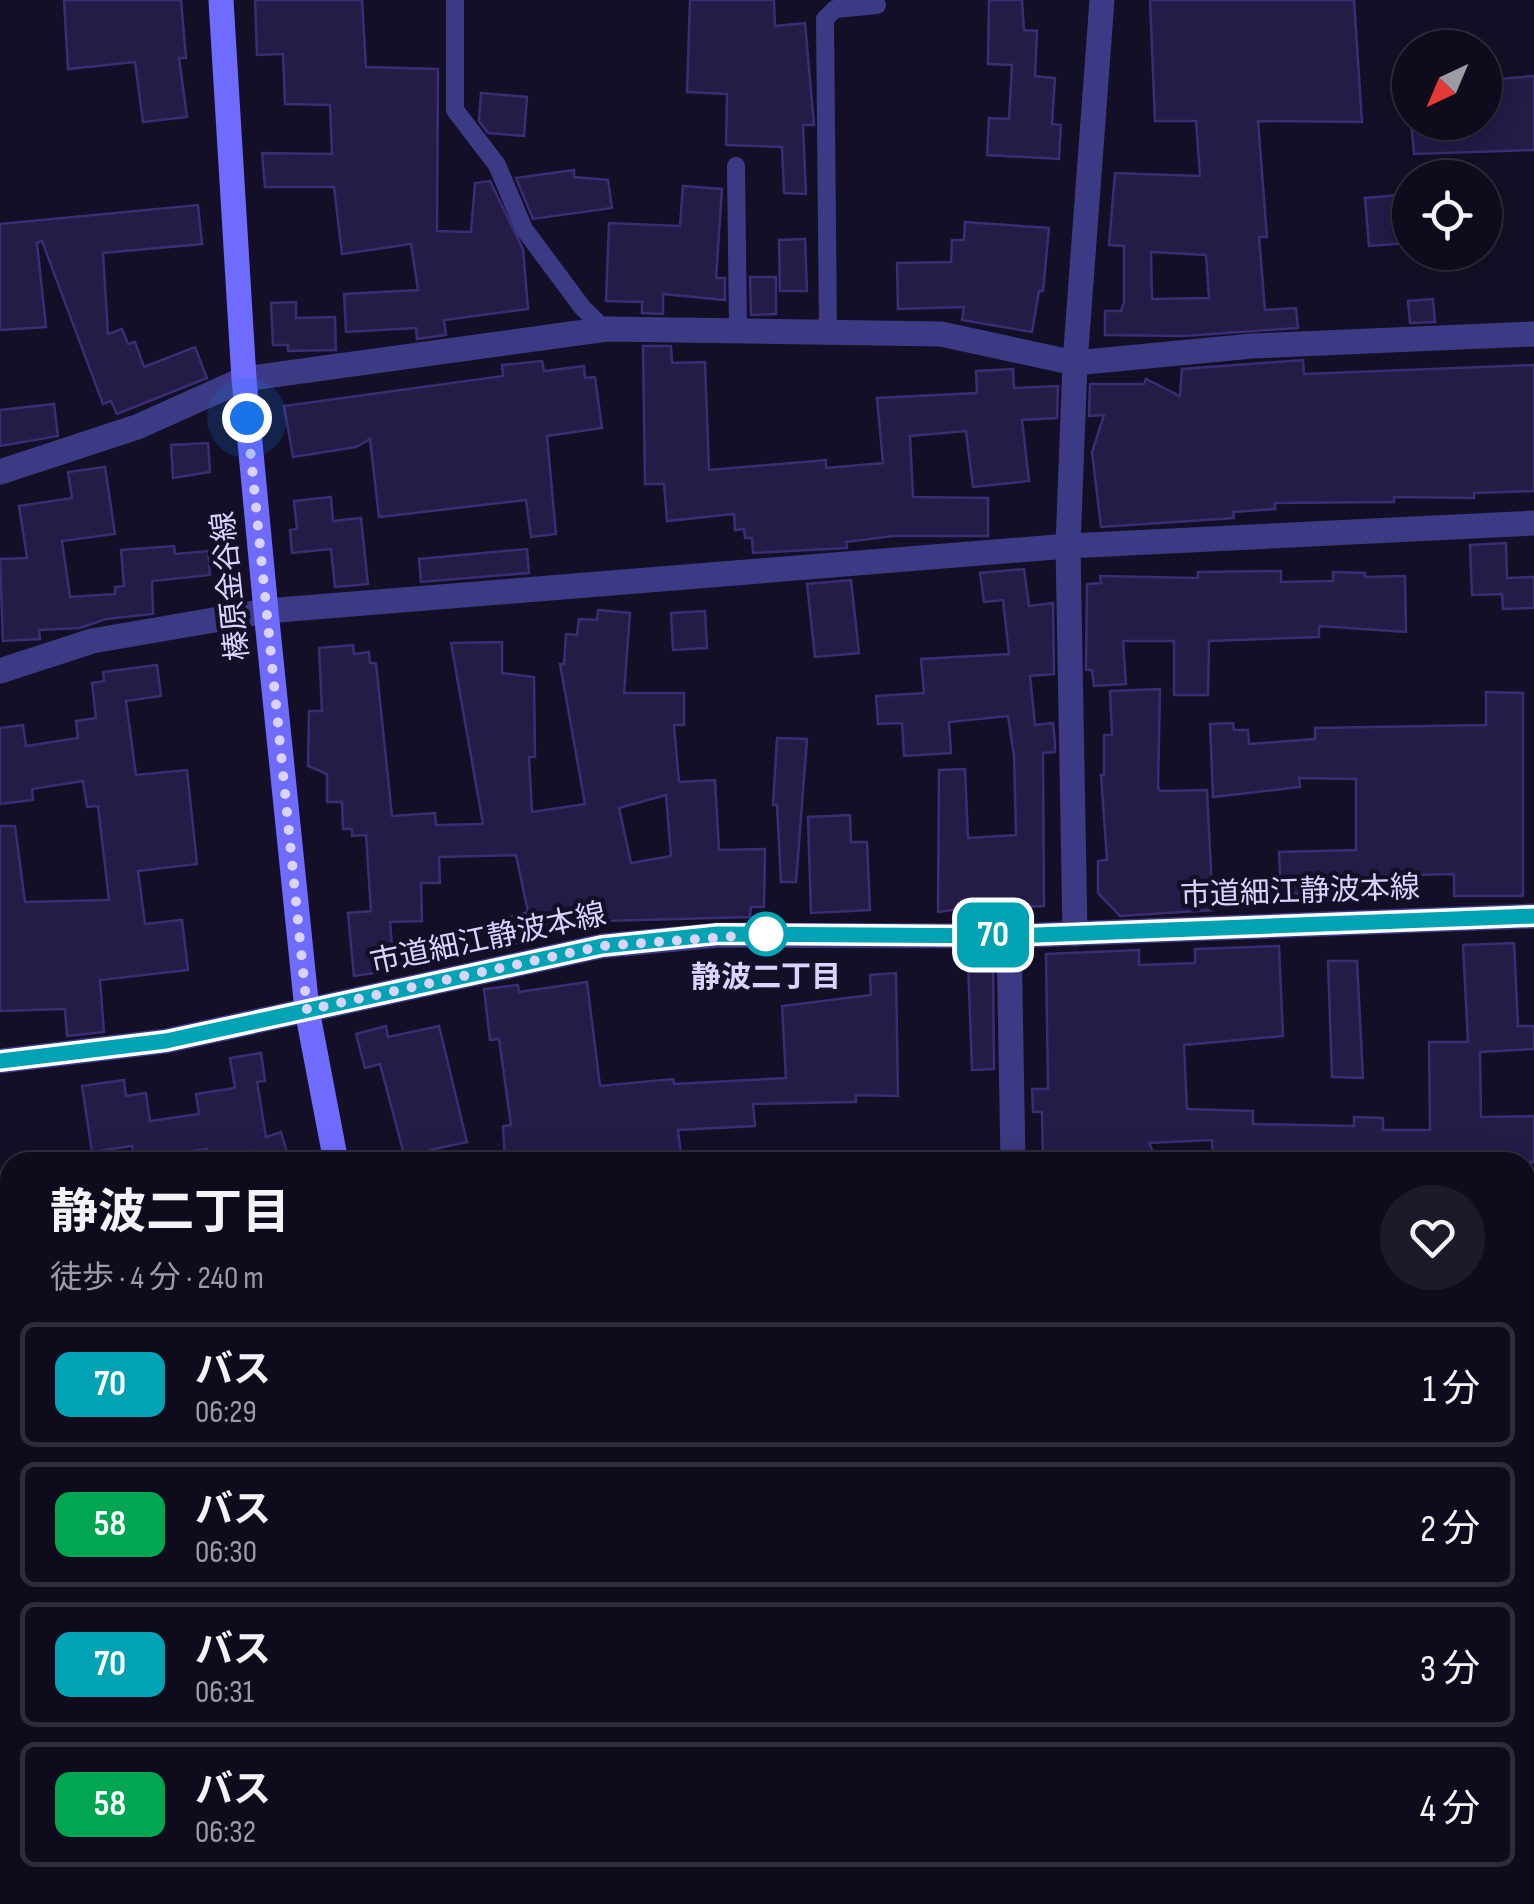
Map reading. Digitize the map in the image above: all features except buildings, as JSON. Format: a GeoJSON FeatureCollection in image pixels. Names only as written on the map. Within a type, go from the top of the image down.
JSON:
{"type":"FeatureCollection","features":[{"type":"Feature","properties":{"kind":"main road","name":"榛原金谷線"},"geometry":{"type":"LineString","coordinates":[[221,0],[244,379],[266,612],[307,1010],[334,1152]]}},
{"type":"Feature","properties":{"kind":"street"},"geometry":{"type":"LineString","coordinates":[[1075,934],[1068,546],[1075,363],[1102,0]]}},
{"type":"Feature","properties":{"kind":"street"},"geometry":{"type":"LineString","coordinates":[[0,472],[137,427],[244,379],[605,330],[942,334],[1075,363],[1252,346],[1534,334]]}},
{"type":"Feature","properties":{"kind":"street"},"geometry":{"type":"LineString","coordinates":[[0,672],[92,641],[266,612],[1068,546],[1534,523]]}},
{"type":"Feature","properties":{"kind":"street","name":"市道細江静波本線"},"geometry":{"type":"LineString","coordinates":[[0,1061],[166,1041],[602,946],[718,934],[1010,936],[1534,916]]}},
{"type":"Feature","properties":{"kind":"street"},"geometry":{"type":"LineString","coordinates":[[1010,936],[1013,1152]]}},
{"type":"Feature","properties":{"kind":"lane"},"geometry":{"type":"LineString","coordinates":[[455,0],[455,110],[497,164],[524,229],[582,307],[605,330]]}},
{"type":"Feature","properties":{"kind":"lane"},"geometry":{"type":"LineString","coordinates":[[828,332],[825,19],[835,9],[877,5]]}},
{"type":"Feature","properties":{"kind":"lane"},"geometry":{"type":"LineString","coordinates":[[736,166],[738,331]]}},
{"type":"Feature","properties":{"kind":"bus line","name":"70"},"geometry":{"type":"LineString","coordinates":[[0,1061],[166,1041],[602,946],[718,934],[1010,936],[1534,916]]}},
{"type":"Feature","properties":{"kind":"place","name":"静波二丁目"},"geometry":{"type":"Point","coordinates":[766,934]}},
{"type":"Feature","properties":{"kind":"route"},"geometry":{"type":"LineString","coordinates":[[247,418],[307,1010],[602,946],[718,934],[766,934]]}}]}
